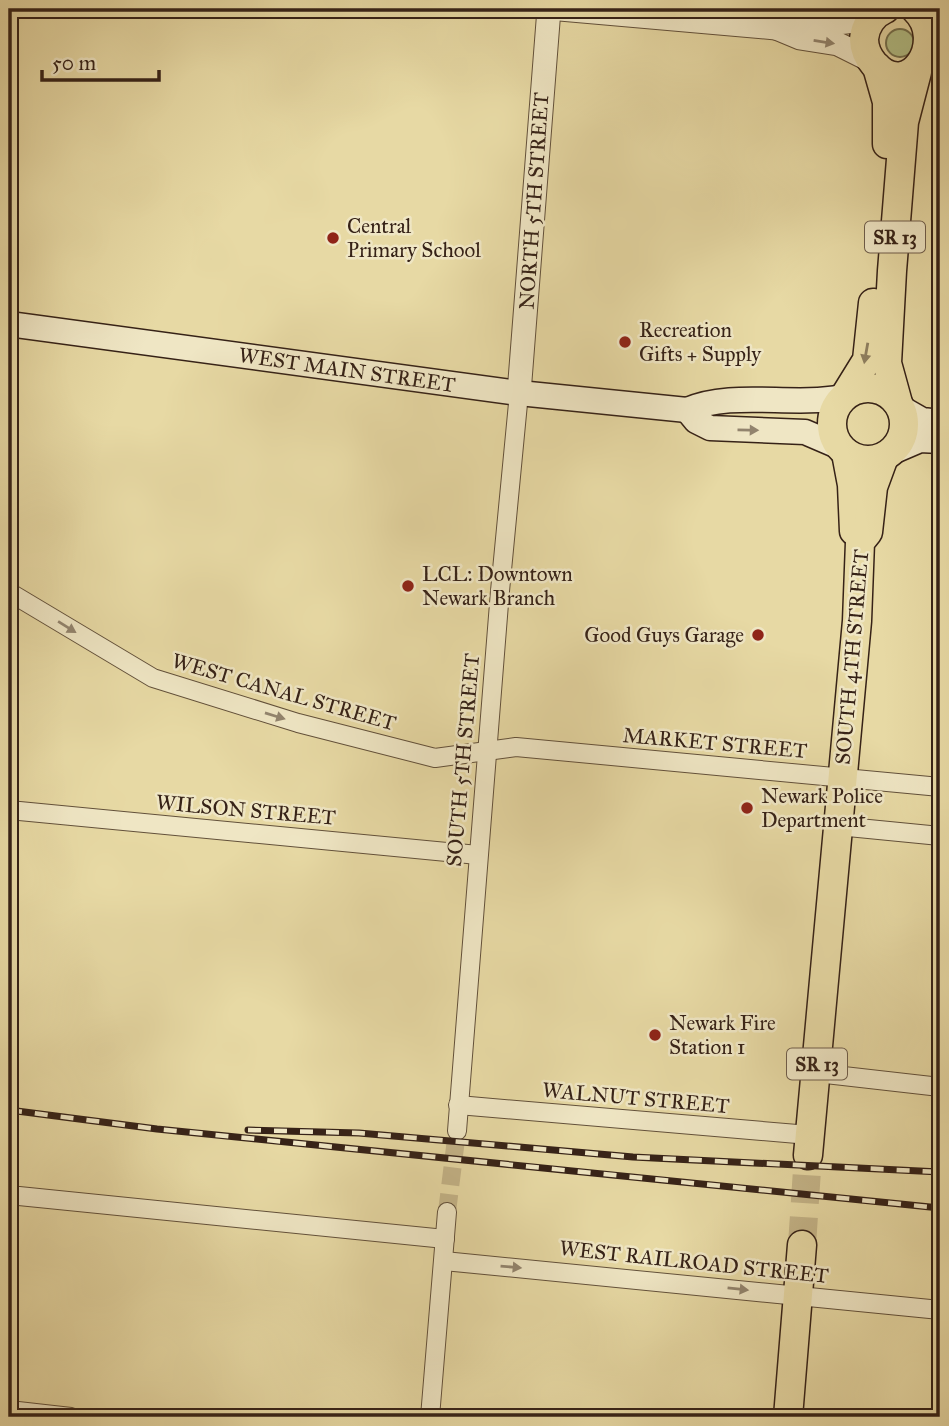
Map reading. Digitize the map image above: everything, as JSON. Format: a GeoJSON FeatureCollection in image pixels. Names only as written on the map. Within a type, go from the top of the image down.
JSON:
{"type":"FeatureCollection","features":[{"type":"Feature","properties":{"kind":"main road"},"geometry":{"type":"LineString","coordinates":[[880,11],[864,38],[874,64],[892,75],[928,65],[935,45],[927,17]]}},
{"type":"Feature","properties":{"kind":"main road","name":"SR 13"},"geometry":{"type":"LineString","coordinates":[[844,396],[867,360],[877,268],[888,127],[887,102],[874,64]]}},
{"type":"Feature","properties":{"kind":"main road","name":"SR 13"},"geometry":{"type":"LineString","coordinates":[[899,405],[888,373],[890,305],[904,122],[928,65]]}},
{"type":"Feature","properties":{"kind":"main road","name":"WEST MAIN STREET"},"geometry":{"type":"LineString","coordinates":[[9,324],[519,393],[687,410]]}},
{"type":"Feature","properties":{"kind":"main road"},"geometry":{"type":"LineString","coordinates":[[940,422],[922,419],[899,405],[883,390],[874,388],[855,389],[844,396],[809,403],[705,402],[687,410],[696,421],[710,428],[805,432],[864,460],[888,454],[920,440],[940,441]]}},
{"type":"Feature","properties":{"kind":"main road"},"geometry":{"type":"LineString","coordinates":[[844,396],[832,416],[834,438],[843,450],[852,485],[854,533],[860,542]]}},
{"type":"Feature","properties":{"kind":"main road"},"geometry":{"type":"LineString","coordinates":[[888,454],[904,431],[899,405]]}},
{"type":"Feature","properties":{"kind":"main road","name":"SOUTH 4TH STREET"},"geometry":{"type":"LineString","coordinates":[[808,1145],[817,1073],[857,621],[860,542],[868,532],[873,487],[888,454]]}},
{"type":"Feature","properties":{"kind":"main road"},"geometry":{"type":"LineString","coordinates":[[788,1417],[802,1245]]}},
{"type":"Feature","properties":{"kind":"street","name":"NORTH 5TH STREET"},"geometry":{"type":"LineString","coordinates":[[519,393],[549,9]]}},
{"type":"Feature","properties":{"kind":"street"},"geometry":{"type":"LineString","coordinates":[[560,9],[776,28],[804,23],[856,22],[880,11]]}},
{"type":"Feature","properties":{"kind":"street"},"geometry":{"type":"LineString","coordinates":[[776,28],[800,38],[838,44],[874,64]]}},
{"type":"Feature","properties":{"kind":"street","name":"SOUTH 5TH STREET"},"geometry":{"type":"LineString","coordinates":[[457,1131],[486,753],[519,393]]}},
{"type":"Feature","properties":{"kind":"street","name":"WEST CANAL STREET"},"geometry":{"type":"LineString","coordinates":[[9,592],[153,678],[298,723],[435,758],[486,753]]}},
{"type":"Feature","properties":{"kind":"street","name":"MARKET STREET"},"geometry":{"type":"LineString","coordinates":[[486,753],[516,747],[940,788]]}},
{"type":"Feature","properties":{"kind":"street","name":"WILSON STREET"},"geometry":{"type":"LineString","coordinates":[[9,810],[478,855]]}},
{"type":"Feature","properties":{"kind":"street"},"geometry":{"type":"LineString","coordinates":[[838,826],[940,836]]}},
{"type":"Feature","properties":{"kind":"street"},"geometry":{"type":"LineString","coordinates":[[817,1073],[940,1087]]}},
{"type":"Feature","properties":{"kind":"street","name":"WALNUT STREET"},"geometry":{"type":"LineString","coordinates":[[458,1105],[808,1145]]}},
{"type":"Feature","properties":{"kind":"street"},"geometry":{"type":"LineString","coordinates":[[9,1195],[445,1239]]}},
{"type":"Feature","properties":{"kind":"street"},"geometry":{"type":"LineString","coordinates":[[430,1417],[447,1212]]}},
{"type":"Feature","properties":{"kind":"street","name":"WEST RAILROAD STREET"},"geometry":{"type":"LineString","coordinates":[[443,1261],[940,1311]]}},
{"type":"Feature","properties":{"kind":"street"},"geometry":{"type":"LineString","coordinates":[[9,1410],[71,1417]]}},
{"type":"Feature","properties":{"kind":"green space"},"geometry":{"type":"Polygon","coordinates":[[[900,29],[910,33],[914,43],[910,53],[900,57],[890,53],[886,43],[890,33],[900,29]]]}},
{"type":"Feature","properties":{"kind":"tunnel"},"geometry":{"type":"LineString","coordinates":[[447,1212],[457,1131]]}},
{"type":"Feature","properties":{"kind":"tunnel"},"geometry":{"type":"LineString","coordinates":[[802,1245],[808,1155]]}},
{"type":"Feature","properties":{"kind":"railway"},"geometry":{"type":"LineString","coordinates":[[9,1110],[157,1129],[940,1208]]}},
{"type":"Feature","properties":{"kind":"railway"},"geometry":{"type":"LineString","coordinates":[[248,1130],[359,1133],[633,1157],[940,1172]]}},
{"type":"Feature","properties":{"kind":"place","name":"Central Primary School"},"geometry":{"type":"Point","coordinates":[333,238]}},
{"type":"Feature","properties":{"kind":"place","name":"Recreation Gifts + Supply"},"geometry":{"type":"Point","coordinates":[625,342]}},
{"type":"Feature","properties":{"kind":"place","name":"LCL: Downtown Newark Branch"},"geometry":{"type":"Point","coordinates":[408,586]}},
{"type":"Feature","properties":{"kind":"place","name":"Good Guys Garage"},"geometry":{"type":"Point","coordinates":[758,635]}},
{"type":"Feature","properties":{"kind":"place","name":"Newark Police Department"},"geometry":{"type":"Point","coordinates":[747,808]}},
{"type":"Feature","properties":{"kind":"place","name":"Newark Fire Station 1"},"geometry":{"type":"Point","coordinates":[655,1035]}}]}
